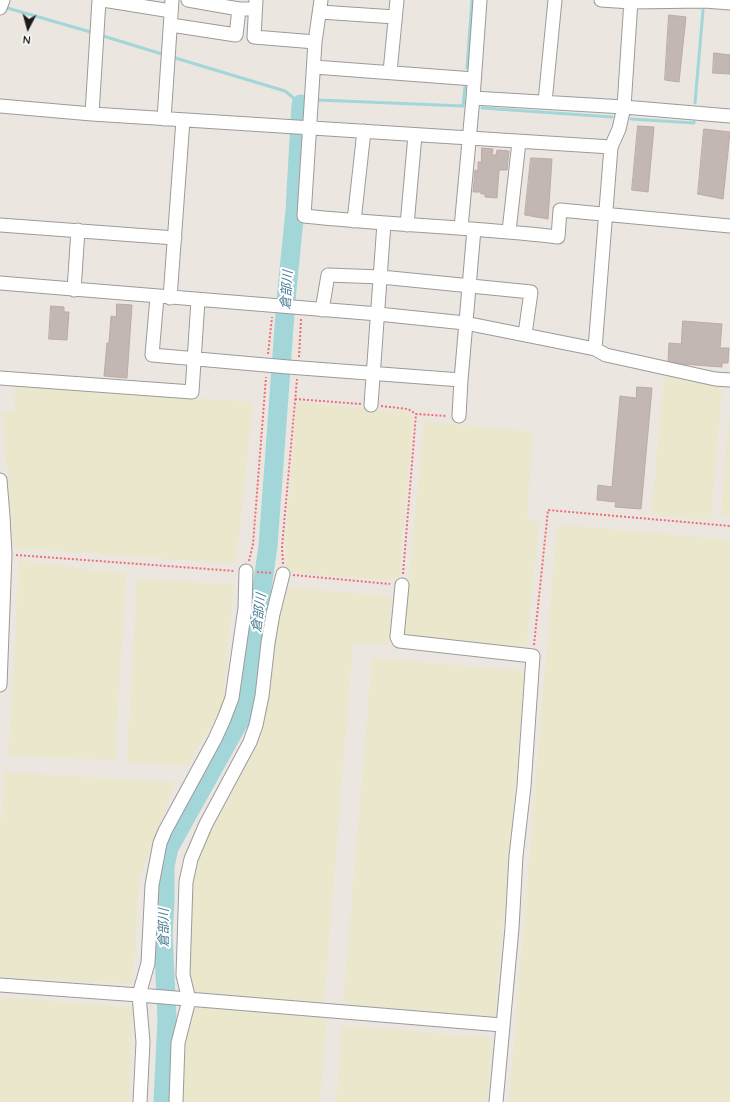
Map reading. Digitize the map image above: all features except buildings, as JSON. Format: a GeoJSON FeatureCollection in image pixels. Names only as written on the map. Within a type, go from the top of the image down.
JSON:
{"type":"FeatureCollection","features":[{"type":"Feature","properties":{"kind":"street"},"geometry":{"type":"LineString","coordinates":[[92,114],[99,0]]}},
{"type":"Feature","properties":{"kind":"street"},"geometry":{"type":"LineString","coordinates":[[103,0],[172,6],[164,119]]}},
{"type":"Feature","properties":{"kind":"street"},"geometry":{"type":"LineString","coordinates":[[188,0],[240,9],[256,5],[254,37],[315,42]]}},
{"type":"Feature","properties":{"kind":"street"},"geometry":{"type":"LineString","coordinates":[[390,72],[396,0]]}},
{"type":"Feature","properties":{"kind":"street"},"geometry":{"type":"LineString","coordinates":[[458,416],[469,286],[467,228],[469,137],[480,0]]}},
{"type":"Feature","properties":{"kind":"street"},"geometry":{"type":"LineString","coordinates":[[545,102],[554,0]]}},
{"type":"Feature","properties":{"kind":"street"},"geometry":{"type":"LineString","coordinates":[[601,0],[730,3]]}},
{"type":"Feature","properties":{"kind":"street"},"geometry":{"type":"LineString","coordinates":[[595,350],[611,147],[619,129],[624,107],[631,1]]}},
{"type":"Feature","properties":{"kind":"street"},"geometry":{"type":"LineString","coordinates":[[395,17],[320,6],[315,42],[312,99],[304,127],[304,216],[407,225],[467,228],[558,237],[560,210],[730,226]]}},
{"type":"Feature","properties":{"kind":"street"},"geometry":{"type":"LineString","coordinates":[[171,25],[236,35],[240,9]]}},
{"type":"Feature","properties":{"kind":"street"},"geometry":{"type":"LineString","coordinates":[[314,67],[474,79]]}},
{"type":"Feature","properties":{"kind":"street"},"geometry":{"type":"LineString","coordinates":[[473,98],[624,107],[730,116]]}},
{"type":"Feature","properties":{"kind":"street"},"geometry":{"type":"LineString","coordinates":[[0,106],[164,119],[364,130],[519,142],[611,147]]}},
{"type":"Feature","properties":{"kind":"street"},"geometry":{"type":"LineString","coordinates":[[170,298],[183,120]]}},
{"type":"Feature","properties":{"kind":"street"},"geometry":{"type":"LineString","coordinates":[[354,221],[364,130]]}},
{"type":"Feature","properties":{"kind":"street"},"geometry":{"type":"LineString","coordinates":[[407,225],[415,134]]}},
{"type":"Feature","properties":{"kind":"street"},"geometry":{"type":"LineString","coordinates":[[509,232],[519,142]]}},
{"type":"Feature","properties":{"kind":"street"},"geometry":{"type":"LineString","coordinates":[[371,405],[384,223]]}},
{"type":"Feature","properties":{"kind":"street"},"geometry":{"type":"LineString","coordinates":[[0,224],[175,238]]}},
{"type":"Feature","properties":{"kind":"street"},"geometry":{"type":"LineString","coordinates":[[74,290],[78,230]]}},
{"type":"Feature","properties":{"kind":"street"},"geometry":{"type":"LineString","coordinates":[[322,310],[328,275],[381,277],[531,292],[525,334]]}},
{"type":"Feature","properties":{"kind":"street"},"geometry":{"type":"LineString","coordinates":[[0,283],[465,322],[525,334],[595,350],[606,355],[715,379],[730,380]]}},
{"type":"Feature","properties":{"kind":"street"},"geometry":{"type":"LineString","coordinates":[[156,297],[152,355],[282,367],[461,380]]}},
{"type":"Feature","properties":{"kind":"street"},"geometry":{"type":"LineString","coordinates":[[0,378],[192,392],[198,300]]}},
{"type":"Feature","properties":{"kind":"street"},"geometry":{"type":"LineString","coordinates":[[0,480],[3,516],[0,685]]}},
{"type":"Feature","properties":{"kind":"street"},"geometry":{"type":"LineString","coordinates":[[140,1102],[143,1042],[139,995],[148,963],[152,885],[160,843],[164,831],[215,739],[232,698],[245,608],[248,572]]}},
{"type":"Feature","properties":{"kind":"street"},"geometry":{"type":"LineString","coordinates":[[176,1102],[178,1043],[186,1000],[183,975],[186,882],[191,859],[206,824],[250,742],[256,725],[262,696],[268,643],[279,574]]}},
{"type":"Feature","properties":{"kind":"street"},"geometry":{"type":"LineString","coordinates":[[402,585],[397,637],[399,641],[533,656],[524,786],[516,856],[512,928],[496,1102]]}},
{"type":"Feature","properties":{"kind":"street"},"geometry":{"type":"LineString","coordinates":[[0,985],[502,1025]]}},
{"type":"Feature","properties":{"kind":"path"},"geometry":{"type":"LineString","coordinates":[[248,572],[254,544],[282,367],[287,307]]}},
{"type":"Feature","properties":{"kind":"path"},"geometry":{"type":"LineString","coordinates":[[279,574],[295,399],[282,367],[287,307]]}},
{"type":"Feature","properties":{"kind":"path"},"geometry":{"type":"LineString","coordinates":[[295,399],[408,409],[416,414],[458,416]]}},
{"type":"Feature","properties":{"kind":"path"},"geometry":{"type":"LineString","coordinates":[[2,553],[402,585],[416,414]]}},
{"type":"Feature","properties":{"kind":"path"},"geometry":{"type":"LineString","coordinates":[[533,656],[548,510],[730,526]]}},
{"type":"Feature","properties":{"kind":"shaded area"},"geometry":{"type":"Polygon","coordinates":[[[667,372],[717,383],[722,389],[711,518],[708,520],[651,515],[664,378],[667,372]]]}},
{"type":"Feature","properties":{"kind":"shaded area"},"geometry":{"type":"Polygon","coordinates":[[[15,385],[253,402],[236,564],[14,548],[2,413],[14,411],[15,385]]]}},
{"type":"Feature","properties":{"kind":"shaded area"},"geometry":{"type":"Polygon","coordinates":[[[297,402],[406,412],[413,417],[399,580],[396,581],[289,572],[286,570],[285,545],[297,402]]]}},
{"type":"Feature","properties":{"kind":"shaded area"},"geometry":{"type":"Polygon","coordinates":[[[730,414],[730,516],[721,515],[730,414]]]}},
{"type":"Feature","properties":{"kind":"shaded area"},"geometry":{"type":"Polygon","coordinates":[[[424,421],[533,432],[527,519],[539,522],[526,649],[403,635],[424,421]]]}},
{"type":"Feature","properties":{"kind":"shaded area"},"geometry":{"type":"Polygon","coordinates":[[[557,524],[730,540],[730,1102],[509,1102],[557,524]]]}},
{"type":"Feature","properties":{"kind":"shaded area"},"geometry":{"type":"Polygon","coordinates":[[[18,560],[126,574],[115,760],[8,756],[16,631],[18,560]]]}},
{"type":"Feature","properties":{"kind":"shaded area"},"geometry":{"type":"Polygon","coordinates":[[[137,578],[234,585],[223,704],[187,766],[127,762],[137,578]]]}},
{"type":"Feature","properties":{"kind":"shaded area"},"geometry":{"type":"Polygon","coordinates":[[[281,587],[392,596],[389,645],[353,643],[324,1004],[188,992],[191,869],[262,735],[281,587]]]}},
{"type":"Feature","properties":{"kind":"shaded area"},"geometry":{"type":"Polygon","coordinates":[[[372,658],[525,671],[495,1018],[343,1004],[372,658]]]}},
{"type":"Feature","properties":{"kind":"shaded area"},"geometry":{"type":"Polygon","coordinates":[[[4,772],[175,782],[138,885],[136,942],[132,984],[0,977],[0,837],[4,772]]]}},
{"type":"Feature","properties":{"kind":"shaded area"},"geometry":{"type":"Polygon","coordinates":[[[0,997],[133,1007],[129,1102],[0,1102],[0,997]]]}},
{"type":"Feature","properties":{"kind":"shaded area"},"geometry":{"type":"Polygon","coordinates":[[[194,1007],[327,1018],[320,1102],[182,1102],[185,1039],[194,1007]]]}},
{"type":"Feature","properties":{"kind":"shaded area"},"geometry":{"type":"Polygon","coordinates":[[[342,1025],[492,1038],[487,1102],[336,1102],[342,1025]]]}},
{"type":"Feature","properties":{"kind":"waterway"},"geometry":{"type":"LineString","coordinates":[[467,68],[472,0]]}},
{"type":"Feature","properties":{"kind":"waterway"},"geometry":{"type":"LineString","coordinates":[[4,7],[94,33]]}},
{"type":"Feature","properties":{"kind":"waterway"},"geometry":{"type":"LineString","coordinates":[[695,103],[703,10]]}},
{"type":"Feature","properties":{"kind":"waterway"},"geometry":{"type":"LineString","coordinates":[[100,35],[165,55]]}},
{"type":"Feature","properties":{"kind":"waterway"},"geometry":{"type":"LineString","coordinates":[[172,57],[285,91],[301,104],[307,103]]}},
{"type":"Feature","properties":{"kind":"waterway"},"geometry":{"type":"LineString","coordinates":[[314,101],[463,106],[465,87]]}},
{"type":"Feature","properties":{"kind":"waterway","name":"倉部川"},"geometry":{"type":"LineString","coordinates":[[163,1102],[167,1018],[163,934],[165,866],[169,848],[244,713],[268,546],[286,300],[295,210],[301,104]]}},
{"type":"Feature","properties":{"kind":"waterway"},"geometry":{"type":"LineString","coordinates":[[482,108],[612,117]]}},
{"type":"Feature","properties":{"kind":"waterway"},"geometry":{"type":"LineString","coordinates":[[631,119],[694,122]]}}]}
